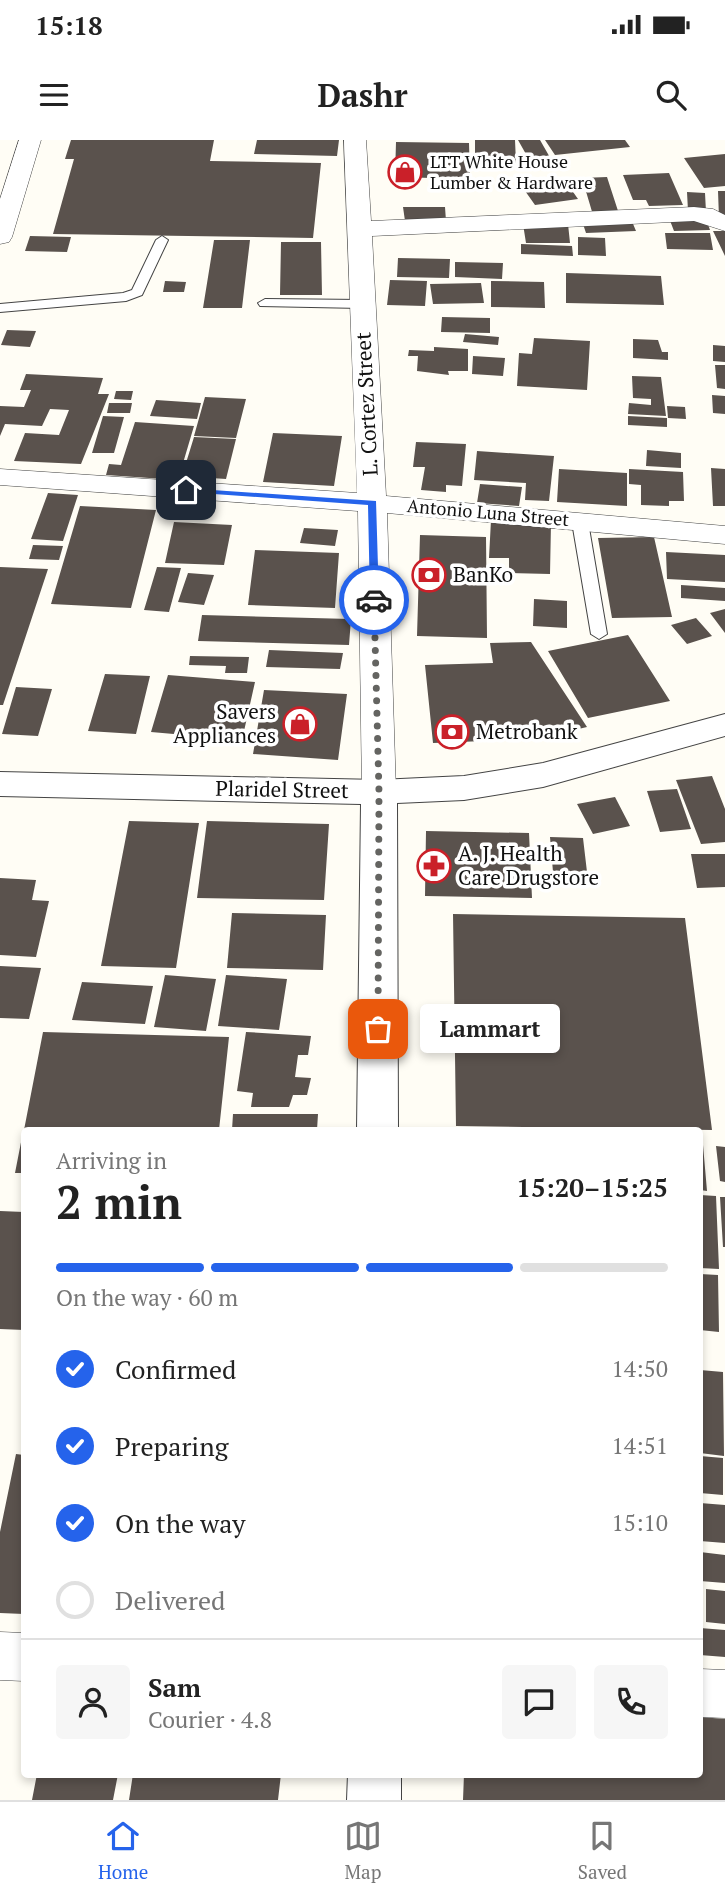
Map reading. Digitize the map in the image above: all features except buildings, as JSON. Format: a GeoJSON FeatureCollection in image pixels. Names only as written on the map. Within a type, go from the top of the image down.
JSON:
{"type":"FeatureCollection","features":[{"type":"Feature","properties":{"kind":"street"},"geometry":{"type":"LineString","coordinates":[[0,237],[30,140]]}},
{"type":"Feature","properties":{"kind":"street","name":"L. Cortez Street"},"geometry":{"type":"LineString","coordinates":[[355,140],[372,503],[379,792],[378,1127]]}},
{"type":"Feature","properties":{"kind":"street"},"geometry":{"type":"LineString","coordinates":[[359,229],[694,214],[705,214],[725,223]]}},
{"type":"Feature","properties":{"kind":"street","name":"Antonio Luna Street"},"geometry":{"type":"LineString","coordinates":[[0,477],[372,503],[725,535]]}},
{"type":"Feature","properties":{"kind":"street","name":"Plaridel Street"},"geometry":{"type":"LineString","coordinates":[[0,784],[379,792],[464,788],[544,775],[725,725]]}},
{"type":"Feature","properties":{"kind":"street"},"geometry":{"type":"LineString","coordinates":[[0,1656],[21,1657]]}},
{"type":"Feature","properties":{"kind":"street"},"geometry":{"type":"LineString","coordinates":[[703,1693],[725,1694]]}},
{"type":"Feature","properties":{"kind":"street"},"geometry":{"type":"LineString","coordinates":[[374,1800],[375,1778]]}},
{"type":"Feature","properties":{"kind":"lane"},"geometry":{"type":"LineString","coordinates":[[0,308],[126,297],[138,292],[162,240]]}},
{"type":"Feature","properties":{"kind":"lane"},"geometry":{"type":"LineString","coordinates":[[264,303],[362,304]]}},
{"type":"Feature","properties":{"kind":"lane"},"geometry":{"type":"LineString","coordinates":[[580,522],[599,634]]}},
{"type":"Feature","properties":{"kind":"way so far"},"geometry":{"type":"LineString","coordinates":[[374,600],[379,792],[378,1029]]}},
{"type":"Feature","properties":{"kind":"place","name":"LTT White House Lumber & Hardware"},"geometry":{"type":"Point","coordinates":[405,172]}},
{"type":"Feature","properties":{"kind":"place","name":"BanKo"},"geometry":{"type":"Point","coordinates":[429,575]}},
{"type":"Feature","properties":{"kind":"place","name":"Savers Appliances"},"geometry":{"type":"Point","coordinates":[300,724]}},
{"type":"Feature","properties":{"kind":"place","name":"Metrobank"},"geometry":{"type":"Point","coordinates":[452,732]}},
{"type":"Feature","properties":{"kind":"place","name":"A. J. Health Care Drugstore"},"geometry":{"type":"Point","coordinates":[434,866]}},
{"type":"Feature","properties":{"kind":"place","name":"Lammart"},"geometry":{"type":"Point","coordinates":[378,1029]}},
{"type":"Feature","properties":{"kind":"route"},"geometry":{"type":"LineString","coordinates":[[186,490],[372,503],[374,600]]}}]}
